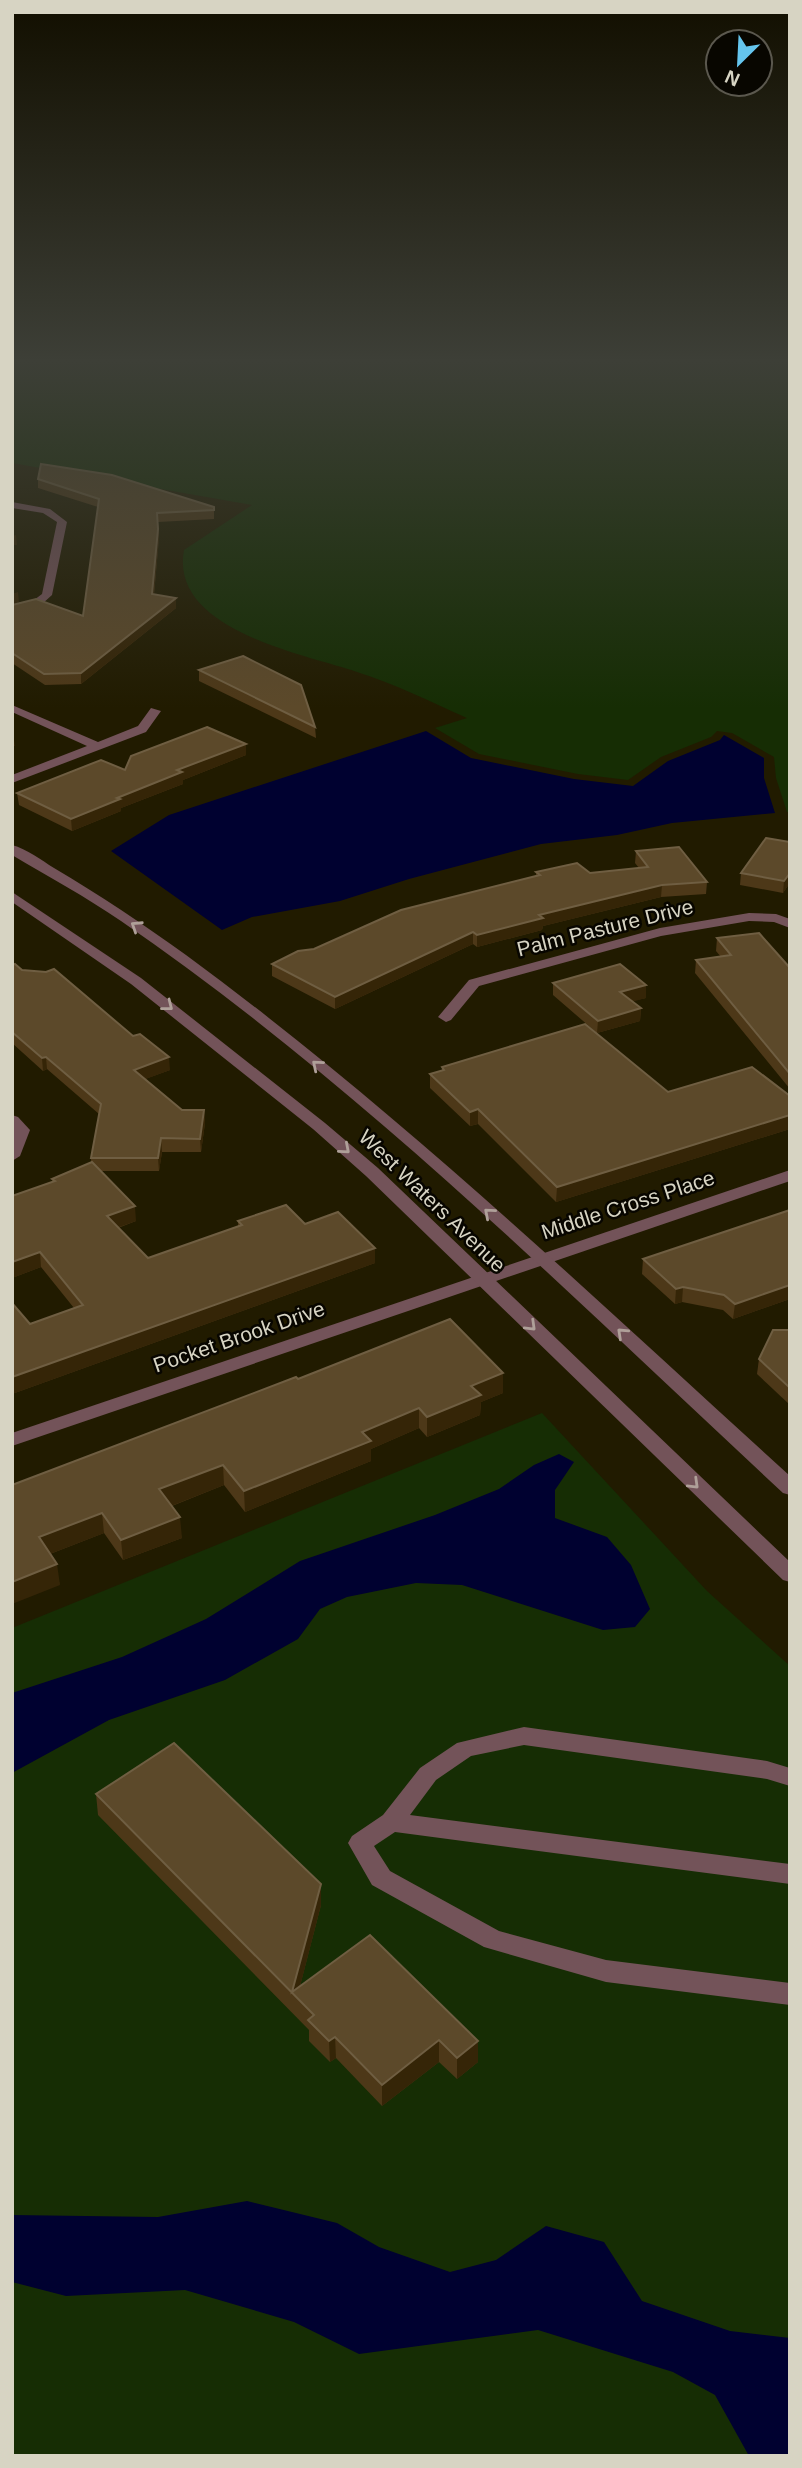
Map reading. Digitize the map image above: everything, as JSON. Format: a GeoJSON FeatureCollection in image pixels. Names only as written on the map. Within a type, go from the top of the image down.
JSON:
{"type":"FeatureCollection","features":[{"type":"Feature","properties":{"kind":"street"},"geometry":{"type":"LineString","coordinates":[[12,505],[43,510],[58,516],[62,522],[47,594],[38,603],[12,611]]}},
{"type":"Feature","properties":{"kind":"street"},"geometry":{"type":"LineString","coordinates":[[12,708],[97,746]]}},
{"type":"Feature","properties":{"kind":"street"},"geometry":{"type":"LineString","coordinates":[[12,779],[142,729],[155,711]]}},
{"type":"Feature","properties":{"kind":"street","name":"West Waters Avenue"},"geometry":{"type":"LineString","coordinates":[[12,849],[140,928],[257,1015],[540,1258],[790,1488]]}},
{"type":"Feature","properties":{"kind":"street","name":"West Waters Avenue"},"geometry":{"type":"LineString","coordinates":[[12,896],[136,981],[372,1172],[790,1575]]}},
{"type":"Feature","properties":{"kind":"street","name":"Palm Pasture Drive"},"geometry":{"type":"LineString","coordinates":[[446,1017],[474,983],[500,975],[660,932],[748,917],[776,918],[790,924]]}},
{"type":"Feature","properties":{"kind":"street"},"geometry":{"type":"LineString","coordinates":[[12,1120],[22,1129],[12,1156]]}},
{"type":"Feature","properties":{"kind":"street","name":"Middle Cross Place"},"geometry":{"type":"LineString","coordinates":[[481,1278],[790,1175]]}},
{"type":"Feature","properties":{"kind":"street","name":"Pocket Brook Drive"},"geometry":{"type":"LineString","coordinates":[[12,1440],[481,1278]]}},
{"type":"Feature","properties":{"kind":"street"},"geometry":{"type":"LineString","coordinates":[[790,1777],[767,1770],[524,1737],[465,1749],[428,1774],[391,1822],[360,1843],[381,1878],[493,1940],[606,1971],[790,1994]]}},
{"type":"Feature","properties":{"kind":"street"},"geometry":{"type":"LineString","coordinates":[[391,1822],[790,1874]]}},
{"type":"Feature","properties":{"kind":"green space"},"geometry":{"type":"Polygon","coordinates":[[[99,478],[790,478],[790,812],[787,812],[776,778],[774,757],[732,733],[717,731],[711,737],[661,757],[628,780],[578,774],[479,754],[435,728],[467,718],[371,677],[275,647],[218,619],[197,600],[185,577],[184,550],[252,505],[99,478]]]}},
{"type":"Feature","properties":{"kind":"green space"},"geometry":{"type":"Polygon","coordinates":[[[542,1413],[707,1591],[790,1666],[790,2456],[12,2456],[12,1628],[542,1413]]]}},
{"type":"Feature","properties":{"kind":"shaded area"},"geometry":{"type":"Polygon","coordinates":[[[426,731],[471,758],[574,779],[633,786],[668,761],[720,740],[724,735],[764,758],[764,778],[775,813],[672,823],[617,835],[541,844],[409,879],[340,901],[252,917],[222,930],[111,851],[169,815],[426,731]]]}},
{"type":"Feature","properties":{"kind":"shaded area"},"geometry":{"type":"Polygon","coordinates":[[[559,1454],[574,1462],[555,1490],[555,1518],[607,1537],[631,1565],[650,1609],[635,1627],[603,1630],[462,1585],[416,1583],[347,1597],[320,1609],[298,1639],[225,1680],[109,1720],[12,1773],[12,1693],[122,1657],[206,1619],[300,1561],[435,1515],[499,1489],[534,1465],[559,1454]]]}},
{"type":"Feature","properties":{"kind":"shaded area"},"geometry":{"type":"Polygon","coordinates":[[[247,2201],[337,2223],[379,2247],[450,2272],[496,2260],[546,2226],[604,2242],[642,2301],[730,2331],[790,2338],[790,2456],[749,2456],[715,2395],[673,2372],[538,2330],[359,2354],[294,2322],[185,2290],[66,2296],[12,2282],[12,2215],[158,2217],[247,2201]]]}},
{"type":"Feature","properties":{"kind":"building"},"geometry":{"type":"Polygon","coordinates":[[[122,478],[214,507],[214,510],[157,513],[152,594],[176,598],[81,673],[44,674],[12,653],[12,605],[36,599],[83,616],[99,499],[38,479],[122,478]]]}},
{"type":"Feature","properties":{"kind":"building"},"geometry":{"type":"Polygon","coordinates":[[[243,656],[301,685],[315,727],[199,670],[243,656]]]}},
{"type":"Feature","properties":{"kind":"building"},"geometry":{"type":"Polygon","coordinates":[[[207,727],[246,744],[177,770],[182,772],[71,819],[17,793],[101,760],[125,770],[131,756],[207,727]]]}},
{"type":"Feature","properties":{"kind":"building"},"geometry":{"type":"Polygon","coordinates":[[[766,838],[790,842],[790,873],[784,881],[741,873],[766,838]]]}},
{"type":"Feature","properties":{"kind":"building"},"geometry":{"type":"Polygon","coordinates":[[[679,847],[707,882],[662,885],[539,915],[543,918],[477,935],[473,932],[335,997],[272,964],[298,951],[314,949],[401,910],[577,863],[590,873],[648,867],[636,851],[679,847]]]}},
{"type":"Feature","properties":{"kind":"building"},"geometry":{"type":"Polygon","coordinates":[[[759,933],[790,968],[790,1074],[696,960],[731,955],[717,938],[759,933]]]}},
{"type":"Feature","properties":{"kind":"building"},"geometry":{"type":"Polygon","coordinates":[[[15,964],[22,970],[46,972],[54,969],[133,1036],[140,1034],[169,1057],[134,1070],[182,1110],[204,1110],[200,1139],[161,1138],[158,1158],[91,1158],[101,1104],[12,1032],[12,965],[15,964]]]}},
{"type":"Feature","properties":{"kind":"building"},"geometry":{"type":"Polygon","coordinates":[[[620,964],[646,985],[620,992],[641,1008],[598,1021],[553,983],[620,964]]]}},
{"type":"Feature","properties":{"kind":"building"},"geometry":{"type":"Polygon","coordinates":[[[585,1024],[668,1092],[752,1067],[790,1096],[790,1115],[557,1187],[478,1109],[470,1112],[430,1074],[444,1070],[442,1067],[585,1024]]]}},
{"type":"Feature","properties":{"kind":"building"},"geometry":{"type":"Polygon","coordinates":[[[92,1162],[135,1206],[107,1216],[148,1258],[242,1225],[238,1221],[286,1205],[305,1224],[338,1212],[375,1248],[12,1377],[12,1303],[30,1324],[83,1305],[40,1252],[12,1262],[12,1196],[55,1181],[52,1179],[92,1162]]]}},
{"type":"Feature","properties":{"kind":"building"},"geometry":{"type":"Polygon","coordinates":[[[790,1210],[790,1285],[735,1304],[724,1295],[683,1287],[676,1289],[643,1259],[790,1210]]]}},
{"type":"Feature","properties":{"kind":"building"},"geometry":{"type":"Polygon","coordinates":[[[450,1319],[503,1373],[471,1386],[481,1395],[427,1417],[419,1408],[362,1432],[371,1441],[244,1491],[223,1465],[159,1489],[180,1517],[121,1540],[102,1513],[39,1537],[57,1564],[12,1582],[12,1485],[296,1377],[298,1379],[450,1319]]]}},
{"type":"Feature","properties":{"kind":"building"},"geometry":{"type":"Polygon","coordinates":[[[773,1330],[790,1330],[790,1388],[759,1359],[773,1330]]]}},
{"type":"Feature","properties":{"kind":"building"},"geometry":{"type":"Polygon","coordinates":[[[174,1743],[321,1884],[292,1992],[370,1935],[478,2041],[457,2058],[439,2040],[382,2085],[335,2037],[329,2041],[308,2020],[314,2015],[96,1794],[174,1743]]]}}]}
